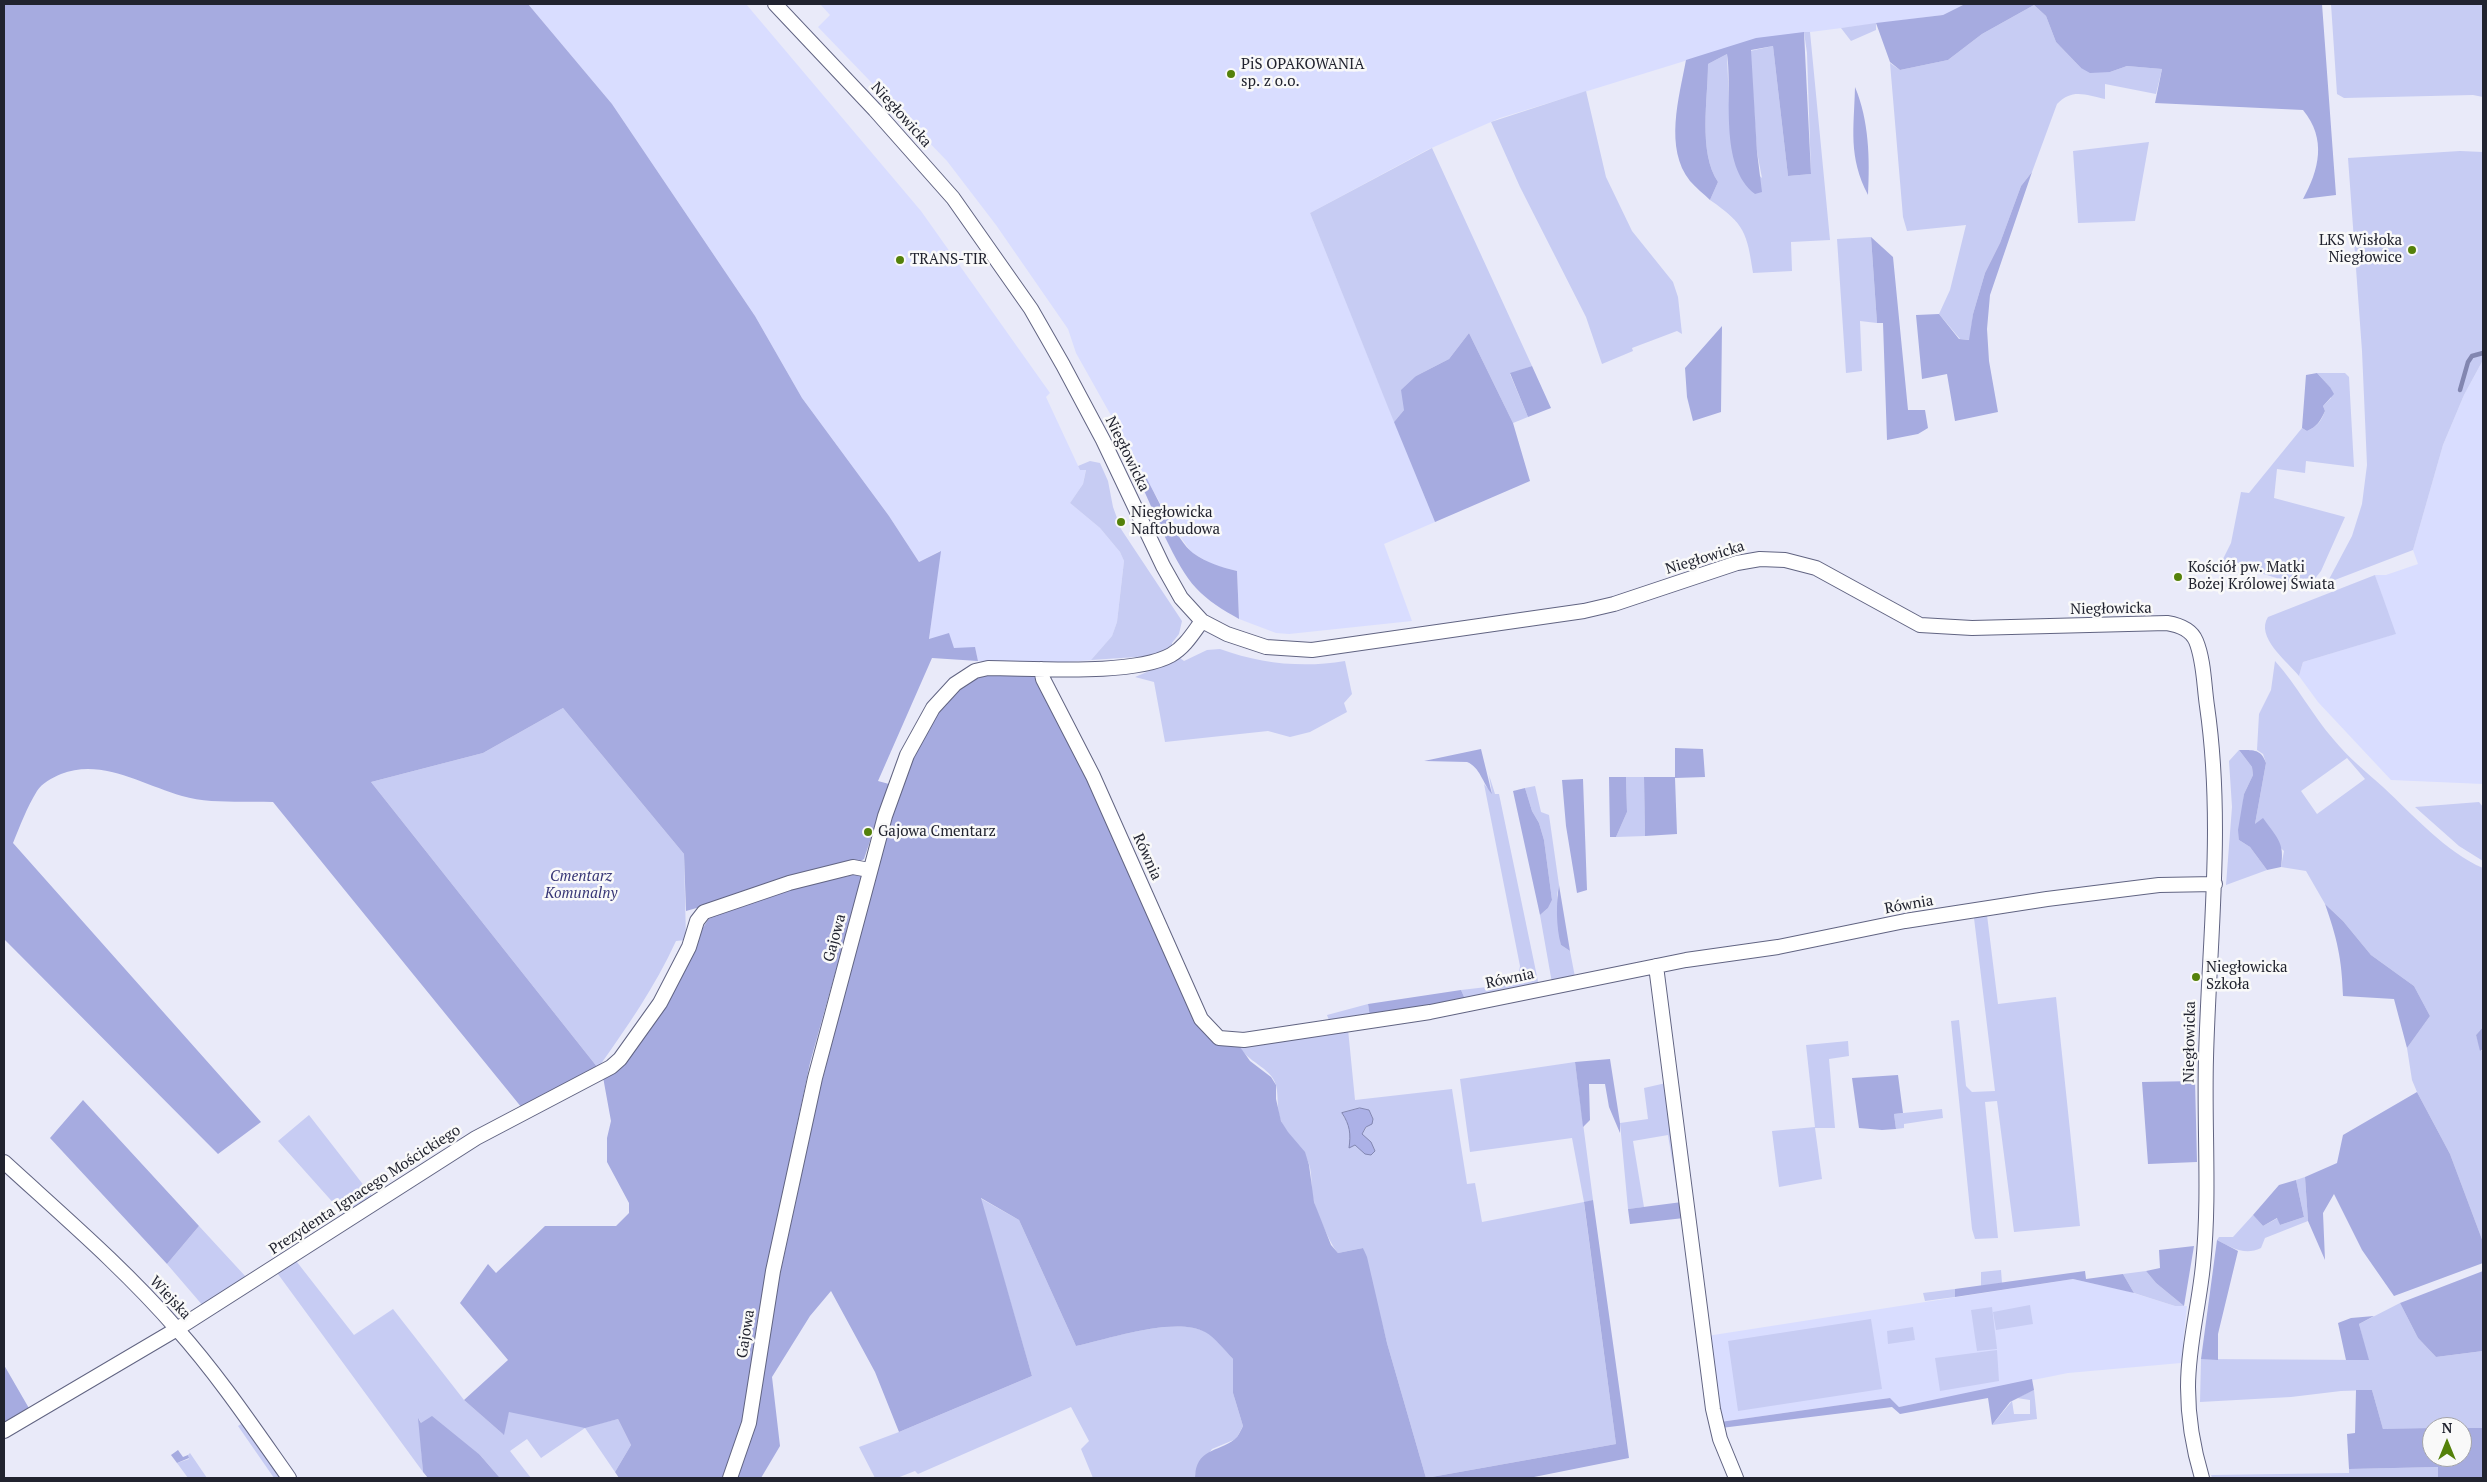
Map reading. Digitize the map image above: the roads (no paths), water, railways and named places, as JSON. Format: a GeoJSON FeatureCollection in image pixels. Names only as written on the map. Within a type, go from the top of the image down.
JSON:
{"type":"FeatureCollection","features":[{"type":"Feature","properties":{"kind":"street","name":"Niegłowicka"},"geometry":{"type":"LineString","coordinates":[[775,4],[875,110],[953,198],[1031,309],[1064,365],[1103,440],[1163,566],[1181,598],[1202,621],[1227,634],[1266,646],[1293,650],[1331,648],[1584,611],[1614,604],[1737,562],[1760,559],[1785,560],[1816,568],[1920,624],[1972,628],[2177,625],[2191,633],[2196,640],[2200,655],[2216,778],[2215,884],[2208,987],[2205,1082],[2206,1226],[2203,1266],[2190,1353],[2188,1403],[2192,1445],[2202,1478]]}},
{"type":"Feature","properties":{"kind":"street","name":"Gajowa"},"geometry":{"type":"LineString","coordinates":[[730,1478],[749,1423],[774,1270],[801,1137],[829,1020],[850,950],[869,870],[885,816],[907,755],[928,717],[942,698],[961,680],[982,669],[1041,669],[1150,664],[1178,650],[1202,621]]}},
{"type":"Feature","properties":{"kind":"street","name":"Równia"},"geometry":{"type":"LineString","coordinates":[[1041,669],[1043,679],[1096,783],[1201,1019],[1219,1038],[1244,1040],[1430,1012],[1656,966],[1778,947],[1905,922],[2084,892],[2159,885],[2215,884]]}},
{"type":"Feature","properties":{"kind":"street","name":"Prezydenta Ignacego Mościckiego"},"geometry":{"type":"LineString","coordinates":[[4,1431],[177,1329],[476,1138],[611,1067],[620,1059],[660,1003],[689,947],[699,918],[708,910],[789,883],[853,867],[869,870]]}},
{"type":"Feature","properties":{"kind":"street"},"geometry":{"type":"LineString","coordinates":[[1656,966],[1667,1067],[1713,1409],[1720,1439],[1736,1478]]}},
{"type":"Feature","properties":{"kind":"street","name":"Wiejska"},"geometry":{"type":"LineString","coordinates":[[4,1162],[125,1273],[177,1329],[235,1402],[288,1478]]}},
{"type":"Feature","properties":{"kind":"waterway"},"geometry":{"type":"LineString","coordinates":[[2460,390],[2468,362],[2472,356],[2483,353]]}},
{"type":"Feature","properties":{"kind":"place","name":"PiS OPAKOWANIA sp. z o.o."},"geometry":{"type":"Point","coordinates":[1231,74]}},
{"type":"Feature","properties":{"kind":"place","name":"LKS Wisłoka Niegłowice"},"geometry":{"type":"Point","coordinates":[2412,250]}},
{"type":"Feature","properties":{"kind":"place","name":"TRANS-TIR"},"geometry":{"type":"Point","coordinates":[900,260]}},
{"type":"Feature","properties":{"kind":"place","name":"Niegłowicka Naftobudowa"},"geometry":{"type":"Point","coordinates":[1121,522]}},
{"type":"Feature","properties":{"kind":"place","name":"Kościół pw. Matki Bożej Królowej Świata"},"geometry":{"type":"Point","coordinates":[2178,577]}},
{"type":"Feature","properties":{"kind":"place","name":"Gajowa Cmentarz"},"geometry":{"type":"Point","coordinates":[868,832]}},
{"type":"Feature","properties":{"kind":"place","name":"Niegłowicka Szkoła"},"geometry":{"type":"Point","coordinates":[2196,977]}},
{"type":"Feature","properties":{"kind":"park label","name":"Cmentarz Komunalny"},"geometry":{"type":"Point","coordinates":[581,886]}}]}
